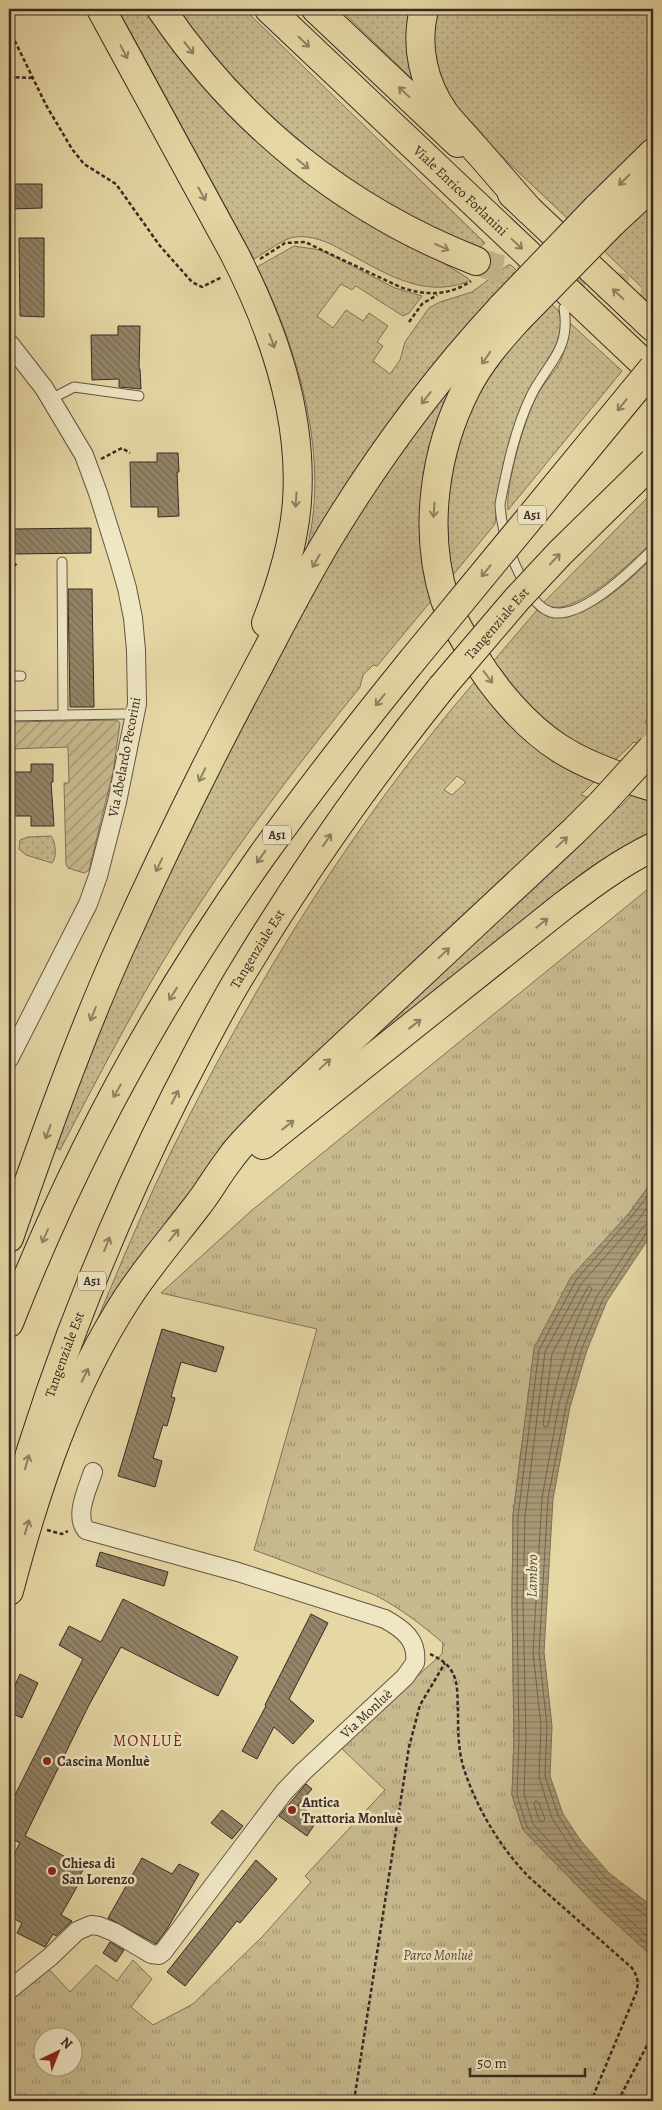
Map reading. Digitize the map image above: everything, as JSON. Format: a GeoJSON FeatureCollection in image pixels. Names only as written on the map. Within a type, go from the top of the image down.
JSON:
{"type":"FeatureCollection","features":[{"type":"Feature","properties":{"kind":"main road"},"geometry":{"type":"LineString","coordinates":[[101,9],[255,293],[279,358],[291,413],[297,466],[296,502],[288,553],[275,598],[224,732]]}},
{"type":"Feature","properties":{"kind":"main road"},"geometry":{"type":"LineString","coordinates":[[161,9],[195,56],[223,90],[273,139],[314,173],[358,202],[474,271]]}},
{"type":"Feature","properties":{"kind":"main road","name":"Viale Enrico Forlanini"},"geometry":{"type":"LineString","coordinates":[[269,9],[653,372]]}},
{"type":"Feature","properties":{"kind":"main road"},"geometry":{"type":"LineString","coordinates":[[316,9],[653,327]]}},
{"type":"Feature","properties":{"kind":"main road"},"geometry":{"type":"LineString","coordinates":[[424,9],[420,33],[422,61],[425,75],[438,102],[454,125],[529,210]]}},
{"type":"Feature","properties":{"kind":"main road"},"geometry":{"type":"LineString","coordinates":[[9,1238],[64,1086],[118,952],[224,732],[330,536],[405,425],[444,374],[510,314],[605,215],[653,153]]}},
{"type":"Feature","properties":{"kind":"main road"},"geometry":{"type":"LineString","coordinates":[[605,215],[653,185]]}},
{"type":"Feature","properties":{"kind":"main road"},"geometry":{"type":"LineString","coordinates":[[510,314],[499,341],[476,372],[464,393],[450,428],[436,485],[433,528],[439,577],[444,594],[458,628],[483,671],[502,696],[531,725],[559,748],[599,768],[631,781],[653,787]]}},
{"type":"Feature","properties":{"kind":"main road","name":"A51"},"geometry":{"type":"LineString","coordinates":[[9,1323],[24,1282],[68,1186],[111,1101],[158,1018],[213,929],[260,859],[318,779],[411,662],[653,368]]}},
{"type":"Feature","properties":{"kind":"main road","name":"Tangenziale Est"},"geometry":{"type":"LineString","coordinates":[[9,1526],[34,1437],[82,1304],[122,1206],[201,1046],[241,974],[337,825],[393,748],[442,687],[553,560],[653,462]]}},
{"type":"Feature","properties":{"kind":"main road"},"geometry":{"type":"LineString","coordinates":[[9,1591],[39,1487],[84,1375],[148,1267],[199,1204],[231,1157],[268,1117],[567,838],[652,747]]}},
{"type":"Feature","properties":{"kind":"main road"},"geometry":{"type":"LineString","coordinates":[[199,1204],[243,1162],[281,1130],[563,906],[603,875],[630,858],[653,847]]}},
{"type":"Feature","properties":{"kind":"street","name":"Via Abelardo Pecorini"},"geometry":{"type":"LineString","coordinates":[[9,343],[36,376],[51,399],[89,466],[131,602],[136,650],[136,704],[117,802],[95,885],[88,904],[16,1037],[9,1059]]}},
{"type":"Feature","properties":{"kind":"street"},"geometry":{"type":"LineString","coordinates":[[93,1472],[82,1512],[82,1525],[86,1530],[238,1572],[385,1619],[398,1626],[409,1636],[415,1645],[416,1654]]}},
{"type":"Feature","properties":{"kind":"street","name":"Via Monluè"},"geometry":{"type":"LineString","coordinates":[[9,1990],[50,1957],[77,1931],[91,1925],[114,1932],[151,1954],[163,1952],[279,1797],[404,1677],[415,1663],[416,1654]]}},
{"type":"Feature","properties":{"kind":"lane"},"geometry":{"type":"LineString","coordinates":[[564,308],[566,321],[561,349],[531,396],[520,427],[500,504],[500,516],[517,568],[525,586],[546,610],[556,613],[568,612],[596,598],[629,573],[653,548]]}},
{"type":"Feature","properties":{"kind":"lane"},"geometry":{"type":"LineString","coordinates":[[51,399],[74,387],[139,396]]}},
{"type":"Feature","properties":{"kind":"lane"},"geometry":{"type":"LineString","coordinates":[[62,562],[63,715]]}},
{"type":"Feature","properties":{"kind":"lane"},"geometry":{"type":"LineString","coordinates":[[9,676],[20,676]]}},
{"type":"Feature","properties":{"kind":"lane"},"geometry":{"type":"LineString","coordinates":[[9,716],[124,714]]}},
{"type":"Feature","properties":{"kind":"path"},"geometry":{"type":"LineString","coordinates":[[9,29],[33,78],[72,149],[84,164],[116,184],[160,246],[192,282],[202,287],[226,275]]}},
{"type":"Feature","properties":{"kind":"path"},"geometry":{"type":"LineString","coordinates":[[9,77],[33,78]]}},
{"type":"Feature","properties":{"kind":"path"},"geometry":{"type":"LineString","coordinates":[[257,261],[285,244],[305,242],[400,287],[416,293],[438,294]]}},
{"type":"Feature","properties":{"kind":"path"},"geometry":{"type":"LineString","coordinates":[[409,322],[422,304],[438,294],[456,289],[474,271]]}},
{"type":"Feature","properties":{"kind":"path"},"geometry":{"type":"LineString","coordinates":[[89,466],[122,448],[130,453]]}},
{"type":"Feature","properties":{"kind":"path"},"geometry":{"type":"LineString","coordinates":[[9,571],[18,562]]}},
{"type":"Feature","properties":{"kind":"path"},"geometry":{"type":"LineString","coordinates":[[41,1528],[62,1534]]}},
{"type":"Feature","properties":{"kind":"path"},"geometry":{"type":"LineString","coordinates":[[416,1654],[430,1654],[445,1663],[454,1676],[457,1689],[459,1741],[466,1774],[500,1842],[517,1865],[530,1878],[632,1968],[637,1975],[636,1993],[594,2094],[598,2101]]}},
{"type":"Feature","properties":{"kind":"path"},"geometry":{"type":"LineString","coordinates":[[354,2101],[409,1748],[420,1705],[445,1663]]}},
{"type":"Feature","properties":{"kind":"path"},"geometry":{"type":"LineString","coordinates":[[618,2101],[653,2034]]}},
{"type":"Feature","properties":{"kind":"green space"},"geometry":{"type":"Polygon","coordinates":[[[118,9],[147,9],[171,45],[436,258],[469,279],[467,282],[434,287],[418,285],[387,274],[337,247],[308,237],[295,237],[286,240],[254,259],[118,9]]]}},
{"type":"Feature","properties":{"kind":"green space"},"geometry":{"type":"Polygon","coordinates":[[[173,9],[244,9],[485,243],[480,247],[468,246],[364,194],[269,122],[173,9]]]}},
{"type":"Feature","properties":{"kind":"green space"},"geometry":{"type":"Polygon","coordinates":[[[340,9],[415,9],[414,77],[411,78],[340,9]]]}},
{"type":"Feature","properties":{"kind":"green space"},"geometry":{"type":"Polygon","coordinates":[[[433,9],[653,9],[653,142],[568,219],[472,128],[460,114],[435,71],[433,9]]]}},
{"type":"Feature","properties":{"kind":"green space"},"geometry":{"type":"Polygon","coordinates":[[[653,195],[653,298],[603,250],[653,195]]]}},
{"type":"Feature","properties":{"kind":"green space"},"geometry":{"type":"Polygon","coordinates":[[[294,246],[321,250],[395,288],[422,296],[409,313],[403,316],[356,286],[352,290],[341,284],[317,316],[333,328],[346,310],[363,321],[369,313],[388,326],[377,342],[383,346],[373,361],[390,374],[400,360],[405,342],[429,308],[440,302],[472,292],[508,265],[511,265],[518,272],[305,555],[312,520],[315,483],[313,446],[307,408],[286,334],[257,267],[294,246]]]}},
{"type":"Feature","properties":{"kind":"green space"},"geometry":{"type":"Polygon","coordinates":[[[551,304],[558,310],[562,320],[558,348],[538,376],[497,502],[495,524],[448,581],[441,514],[468,406],[499,361],[551,304]]]}},
{"type":"Feature","properties":{"kind":"green space"},"geometry":{"type":"Polygon","coordinates":[[[570,323],[622,371],[508,510],[513,469],[527,419],[537,395],[561,360],[566,346],[570,323]]]}},
{"type":"Feature","properties":{"kind":"green space"},"geometry":{"type":"Polygon","coordinates":[[[467,360],[451,399],[436,595],[377,666],[373,665],[363,675],[360,687],[277,793],[219,875],[144,994],[60,1150],[54,1146],[119,984],[159,896],[236,737],[345,530],[467,360]]]}},
{"type":"Feature","properties":{"kind":"green space"},"geometry":{"type":"Polygon","coordinates":[[[653,492],[653,541],[617,574],[584,598],[569,605],[554,607],[543,603],[653,492]]]}},
{"type":"Feature","properties":{"kind":"green space"},"geometry":{"type":"Polygon","coordinates":[[[653,557],[653,713],[645,722],[653,731],[653,736],[645,745],[634,742],[614,761],[557,733],[531,709],[491,664],[538,609],[552,618],[570,616],[586,609],[608,597],[653,557]]]}},
{"type":"Feature","properties":{"kind":"green space"},"geometry":{"type":"Polygon","coordinates":[[[478,678],[603,773],[581,795],[595,800],[256,1122],[92,1332],[161,1172],[238,1025],[310,904],[349,845],[433,732],[478,678]],[[457,776],[444,790],[452,795],[466,782],[457,776]]]}},
{"type":"Feature","properties":{"kind":"green space"},"geometry":{"type":"Polygon","coordinates":[[[117,720],[120,723],[113,772],[89,870],[84,873],[68,868],[66,864],[64,783],[69,783],[68,747],[10,749],[11,770],[9,770],[9,722],[117,720]]]}},
{"type":"Feature","properties":{"kind":"green space"},"geometry":{"type":"Polygon","coordinates":[[[637,790],[653,795],[653,838],[337,1068],[613,806],[619,808],[637,790]]]}},
{"type":"Feature","properties":{"kind":"green space"},"geometry":{"type":"Polygon","coordinates":[[[51,836],[55,850],[55,858],[52,863],[26,855],[19,849],[20,840],[28,837],[51,836]]]}},
{"type":"Feature","properties":{"kind":"green space","name":"Parco Monluè"},"geometry":{"type":"Polygon","coordinates":[[[653,885],[653,1180],[630,1212],[524,1428],[513,1515],[512,1603],[514,1738],[512,1795],[523,1830],[598,1907],[653,1957],[653,2081],[643,2101],[9,2101],[9,1998],[47,1967],[70,1992],[96,1965],[117,1981],[133,1960],[152,1979],[131,2007],[153,2025],[193,2004],[262,1937],[311,1882],[305,1876],[385,1790],[339,1746],[442,1654],[443,1643],[410,1617],[375,1595],[254,1550],[317,1329],[161,1293],[251,1211],[653,885]]]}},
{"type":"Feature","properties":{"kind":"water","name":"Lambro"},"geometry":{"type":"Polygon","coordinates":[[[653,1180],[653,1232],[607,1301],[587,1350],[570,1407],[553,1499],[544,1652],[552,1726],[550,1776],[563,1814],[581,1841],[609,1873],[653,1907],[653,1957],[598,1907],[523,1830],[512,1795],[514,1738],[512,1603],[513,1515],[534,1348],[571,1277],[630,1212],[653,1180]]]}},
{"type":"Feature","properties":{"kind":"building"},"geometry":{"type":"Polygon","coordinates":[[[9,184],[42,184],[42,208],[9,209],[9,184]]]}},
{"type":"Feature","properties":{"kind":"building"},"geometry":{"type":"Polygon","coordinates":[[[19,238],[44,238],[44,317],[20,316],[19,238]]]}},
{"type":"Feature","properties":{"kind":"building"},"geometry":{"type":"Polygon","coordinates":[[[118,326],[140,326],[139,369],[141,389],[119,387],[119,379],[92,380],[91,335],[118,335],[118,326]]]}},
{"type":"Feature","properties":{"kind":"building"},"geometry":{"type":"Polygon","coordinates":[[[157,453],[178,453],[179,516],[158,517],[158,507],[131,507],[130,462],[157,462],[157,453]]]}},
{"type":"Feature","properties":{"kind":"building"},"geometry":{"type":"Polygon","coordinates":[[[91,528],[91,553],[13,554],[13,529],[91,528]]]}},
{"type":"Feature","properties":{"kind":"building"},"geometry":{"type":"Polygon","coordinates":[[[68,589],[92,589],[94,707],[70,707],[68,589]]]}},
{"type":"Feature","properties":{"kind":"building"},"geometry":{"type":"Polygon","coordinates":[[[31,764],[53,764],[53,782],[51,782],[54,826],[31,826],[31,816],[9,816],[9,772],[31,772],[31,764]]]}},
{"type":"Feature","properties":{"kind":"building"},"geometry":{"type":"Polygon","coordinates":[[[162,1329],[224,1347],[216,1372],[181,1362],[171,1397],[175,1398],[167,1426],[163,1425],[153,1458],[162,1461],[155,1487],[118,1476],[162,1329]]]}},
{"type":"Feature","properties":{"kind":"building"},"geometry":{"type":"Polygon","coordinates":[[[100,1552],[168,1572],[164,1586],[96,1566],[100,1552]]]}},
{"type":"Feature","properties":{"kind":"building"},"geometry":{"type":"Polygon","coordinates":[[[123,1599],[238,1657],[218,1696],[121,1647],[89,1705],[25,1836],[85,1867],[80,1875],[83,1876],[61,1915],[72,1921],[56,1936],[53,1934],[45,1947],[17,1933],[22,1923],[9,1916],[9,1863],[20,1843],[9,1837],[9,1807],[83,1659],[59,1645],[69,1626],[101,1642],[123,1599]]]}},
{"type":"Feature","properties":{"kind":"building"},"geometry":{"type":"Polygon","coordinates":[[[311,1614],[328,1623],[289,1699],[314,1721],[293,1744],[274,1727],[257,1759],[242,1751],[311,1614]]]}},
{"type":"Feature","properties":{"kind":"building"},"geometry":{"type":"Polygon","coordinates":[[[20,1674],[38,1683],[22,1718],[9,1712],[9,1699],[20,1674]]]}},
{"type":"Feature","properties":{"kind":"building","name":"Antica Trattoria Monluè"},"geometry":{"type":"Polygon","coordinates":[[[306,1784],[312,1789],[298,1805],[318,1819],[307,1836],[279,1816],[306,1784]]]}},
{"type":"Feature","properties":{"kind":"building"},"geometry":{"type":"Polygon","coordinates":[[[222,1810],[243,1826],[232,1839],[211,1823],[222,1810]]]}},
{"type":"Feature","properties":{"kind":"building"},"geometry":{"type":"Polygon","coordinates":[[[142,1858],[172,1874],[179,1864],[199,1874],[167,1929],[156,1944],[108,1918],[142,1858]]]}},
{"type":"Feature","properties":{"kind":"building"},"geometry":{"type":"Polygon","coordinates":[[[256,1860],[277,1879],[240,1923],[237,1921],[185,1986],[167,1972],[256,1860]]]}},
{"type":"Feature","properties":{"kind":"building"},"geometry":{"type":"Polygon","coordinates":[[[110,1942],[124,1950],[116,1962],[103,1953],[110,1942]]]}},
{"type":"Feature","properties":{"kind":"tunnel"},"geometry":{"type":"LineString","coordinates":[[476,261],[496,268],[653,292]]}},
{"type":"Feature","properties":{"kind":"place","name":"Cascina Monluè"},"geometry":{"type":"Point","coordinates":[47,1761]}},
{"type":"Feature","properties":{"kind":"place","name":"Antica Trattoria Monluè"},"geometry":{"type":"Point","coordinates":[292,1810]}},
{"type":"Feature","properties":{"kind":"place","name":"Chiesa di San Lorenzo"},"geometry":{"type":"Point","coordinates":[52,1871]}},
{"type":"Feature","properties":{"kind":"district","name":"MONLUÈ"},"geometry":{"type":"Point","coordinates":[148,1740]}}]}
